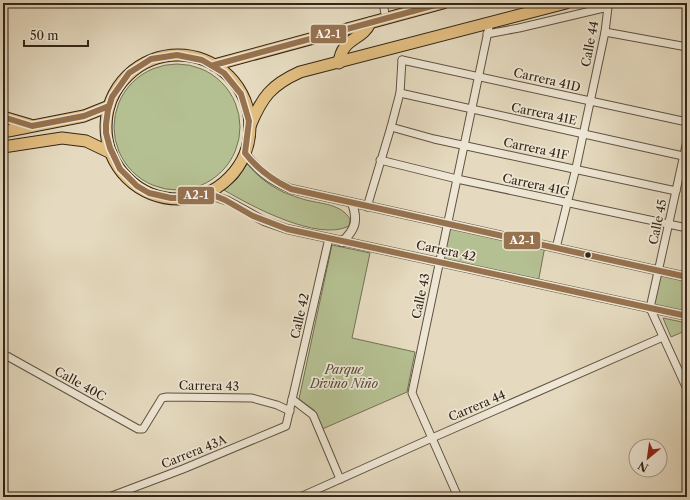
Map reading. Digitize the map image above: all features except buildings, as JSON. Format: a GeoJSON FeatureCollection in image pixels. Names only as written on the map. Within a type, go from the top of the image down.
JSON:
{"type":"FeatureCollection","features":[{"type":"Feature","properties":{"kind":"highway"},"geometry":{"type":"LineString","coordinates":[[214,65],[443,3]]}},
{"type":"Feature","properties":{"kind":"highway"},"geometry":{"type":"LineString","coordinates":[[250,126],[264,97],[285,79],[300,72],[566,3]]}},
{"type":"Feature","properties":{"kind":"highway"},"geometry":{"type":"LineString","coordinates":[[339,63],[342,49],[349,42],[364,32],[370,23]]}},
{"type":"Feature","properties":{"kind":"highway"},"geometry":{"type":"LineString","coordinates":[[167,56],[183,56],[199,59],[214,65],[226,74],[236,85],[246,105],[250,126],[249,136],[245,153],[238,166],[229,177],[218,186],[205,193],[191,197],[163,197],[150,193],[137,186],[126,177],[117,166],[111,153],[106,130],[109,106],[115,91],[125,78],[137,67],[151,60],[167,56]]}},
{"type":"Feature","properties":{"kind":"highway"},"geometry":{"type":"LineString","coordinates":[[3,132],[84,116],[109,106]]}},
{"type":"Feature","properties":{"kind":"highway"},"geometry":{"type":"LineString","coordinates":[[3,117],[32,126]]}},
{"type":"Feature","properties":{"kind":"highway"},"geometry":{"type":"LineString","coordinates":[[3,147],[62,138],[86,142],[111,153]]}},
{"type":"Feature","properties":{"kind":"street"},"geometry":{"type":"LineString","coordinates":[[383,3],[386,19]]}},
{"type":"Feature","properties":{"kind":"street","name":"Calle 44"},"geometry":{"type":"LineString","coordinates":[[487,34],[608,8],[605,32],[576,168],[556,248]]}},
{"type":"Feature","properties":{"kind":"street","name":"Calle 43"},"geometry":{"type":"LineString","coordinates":[[458,497],[412,393],[490,22]]}},
{"type":"Feature","properties":{"kind":"street"},"geometry":{"type":"LineString","coordinates":[[605,32],[687,47]]}},
{"type":"Feature","properties":{"kind":"street"},"geometry":{"type":"LineString","coordinates":[[367,207],[400,93],[402,60],[393,49]]}},
{"type":"Feature","properties":{"kind":"street","name":"Carrera 41D"},"geometry":{"type":"LineString","coordinates":[[402,60],[687,122]]}},
{"type":"Feature","properties":{"kind":"street","name":"Carrera 41E"},"geometry":{"type":"LineString","coordinates":[[400,93],[683,156]]}},
{"type":"Feature","properties":{"kind":"street","name":"Carrera 41F"},"geometry":{"type":"LineString","coordinates":[[391,127],[464,145],[576,168],[676,191]]}},
{"type":"Feature","properties":{"kind":"street","name":"Calle 45"},"geometry":{"type":"LineString","coordinates":[[650,308],[687,141]]}},
{"type":"Feature","properties":{"kind":"street"},"geometry":{"type":"LineString","coordinates":[[245,153],[265,176],[290,189],[687,277]]}},
{"type":"Feature","properties":{"kind":"street","name":"Carrera 41G"},"geometry":{"type":"LineString","coordinates":[[380,160],[567,203],[687,228]]}},
{"type":"Feature","properties":{"kind":"street","name":"Carrera 42"},"geometry":{"type":"LineString","coordinates":[[205,193],[228,201],[264,221],[287,229],[687,316]]}},
{"type":"Feature","properties":{"kind":"street"},"geometry":{"type":"LineString","coordinates":[[342,242],[350,234],[355,224],[356,213],[352,203]]}},
{"type":"Feature","properties":{"kind":"street","name":"Calle 42"},"geometry":{"type":"LineString","coordinates":[[286,426],[329,238]]}},
{"type":"Feature","properties":{"kind":"street"},"geometry":{"type":"LineString","coordinates":[[650,308],[687,389]]}},
{"type":"Feature","properties":{"kind":"street","name":"Carrera 44"},"geometry":{"type":"LineString","coordinates":[[300,497],[663,337]]}},
{"type":"Feature","properties":{"kind":"street","name":"Calle 40C"},"geometry":{"type":"LineString","coordinates":[[7,356],[138,429],[142,429]]}},
{"type":"Feature","properties":{"kind":"street","name":"Carrera 43"},"geometry":{"type":"LineString","coordinates":[[142,429],[162,398],[167,397],[252,398],[277,405],[290,411]]}},
{"type":"Feature","properties":{"kind":"street"},"geometry":{"type":"LineString","coordinates":[[292,399],[313,415],[340,479]]}},
{"type":"Feature","properties":{"kind":"street","name":"Carrera 43A"},"geometry":{"type":"LineString","coordinates":[[109,497],[183,469],[286,426]]}},
{"type":"Feature","properties":{"kind":"green space"},"geometry":{"type":"Polygon","coordinates":[[[183,64],[207,71],[222,82],[233,97],[239,115],[239,139],[233,157],[222,172],[207,183],[189,189],[171,190],[147,183],[132,172],[121,157],[115,139],[114,121],[121,97],[132,82],[147,71],[165,65],[183,64]]]}},
{"type":"Feature","properties":{"kind":"green space"},"geometry":{"type":"Polygon","coordinates":[[[247,164],[264,180],[283,192],[306,200],[331,205],[342,210],[350,219],[349,226],[336,230],[303,226],[267,213],[224,190],[237,179],[247,164]]]}},
{"type":"Feature","properties":{"kind":"green space"},"geometry":{"type":"Polygon","coordinates":[[[448,223],[545,246],[538,283],[439,262],[448,223]]]}},
{"type":"Feature","properties":{"kind":"green space","name":"Parque Divino Niño"},"geometry":{"type":"Polygon","coordinates":[[[332,245],[370,253],[352,338],[415,352],[407,392],[320,430],[314,410],[299,399],[332,245]]]}},
{"type":"Feature","properties":{"kind":"green space"},"geometry":{"type":"Polygon","coordinates":[[[659,271],[687,277],[687,316],[650,308],[659,271]]]}},
{"type":"Feature","properties":{"kind":"green space"},"geometry":{"type":"Polygon","coordinates":[[[663,318],[687,323],[687,330],[671,337],[663,318]]]}},
{"type":"Feature","properties":{"kind":"transit line","name":"A2-1"},"geometry":{"type":"LineString","coordinates":[[214,65],[443,3]]}},
{"type":"Feature","properties":{"kind":"transit line","name":"A2-1"},"geometry":{"type":"LineString","coordinates":[[687,277],[291,189],[266,174],[255,165],[245,153],[249,121],[241,94],[224,73],[202,60],[177,55],[151,59],[129,73],[112,97],[108,110],[106,133],[110,148],[120,169],[137,186],[149,193],[171,198],[185,198],[203,194],[213,195],[253,216],[287,229],[687,316]]}},
{"type":"Feature","properties":{"kind":"transit line","name":"A2-1"},"geometry":{"type":"LineString","coordinates":[[3,117],[32,126],[84,116],[109,106]]}}]}
